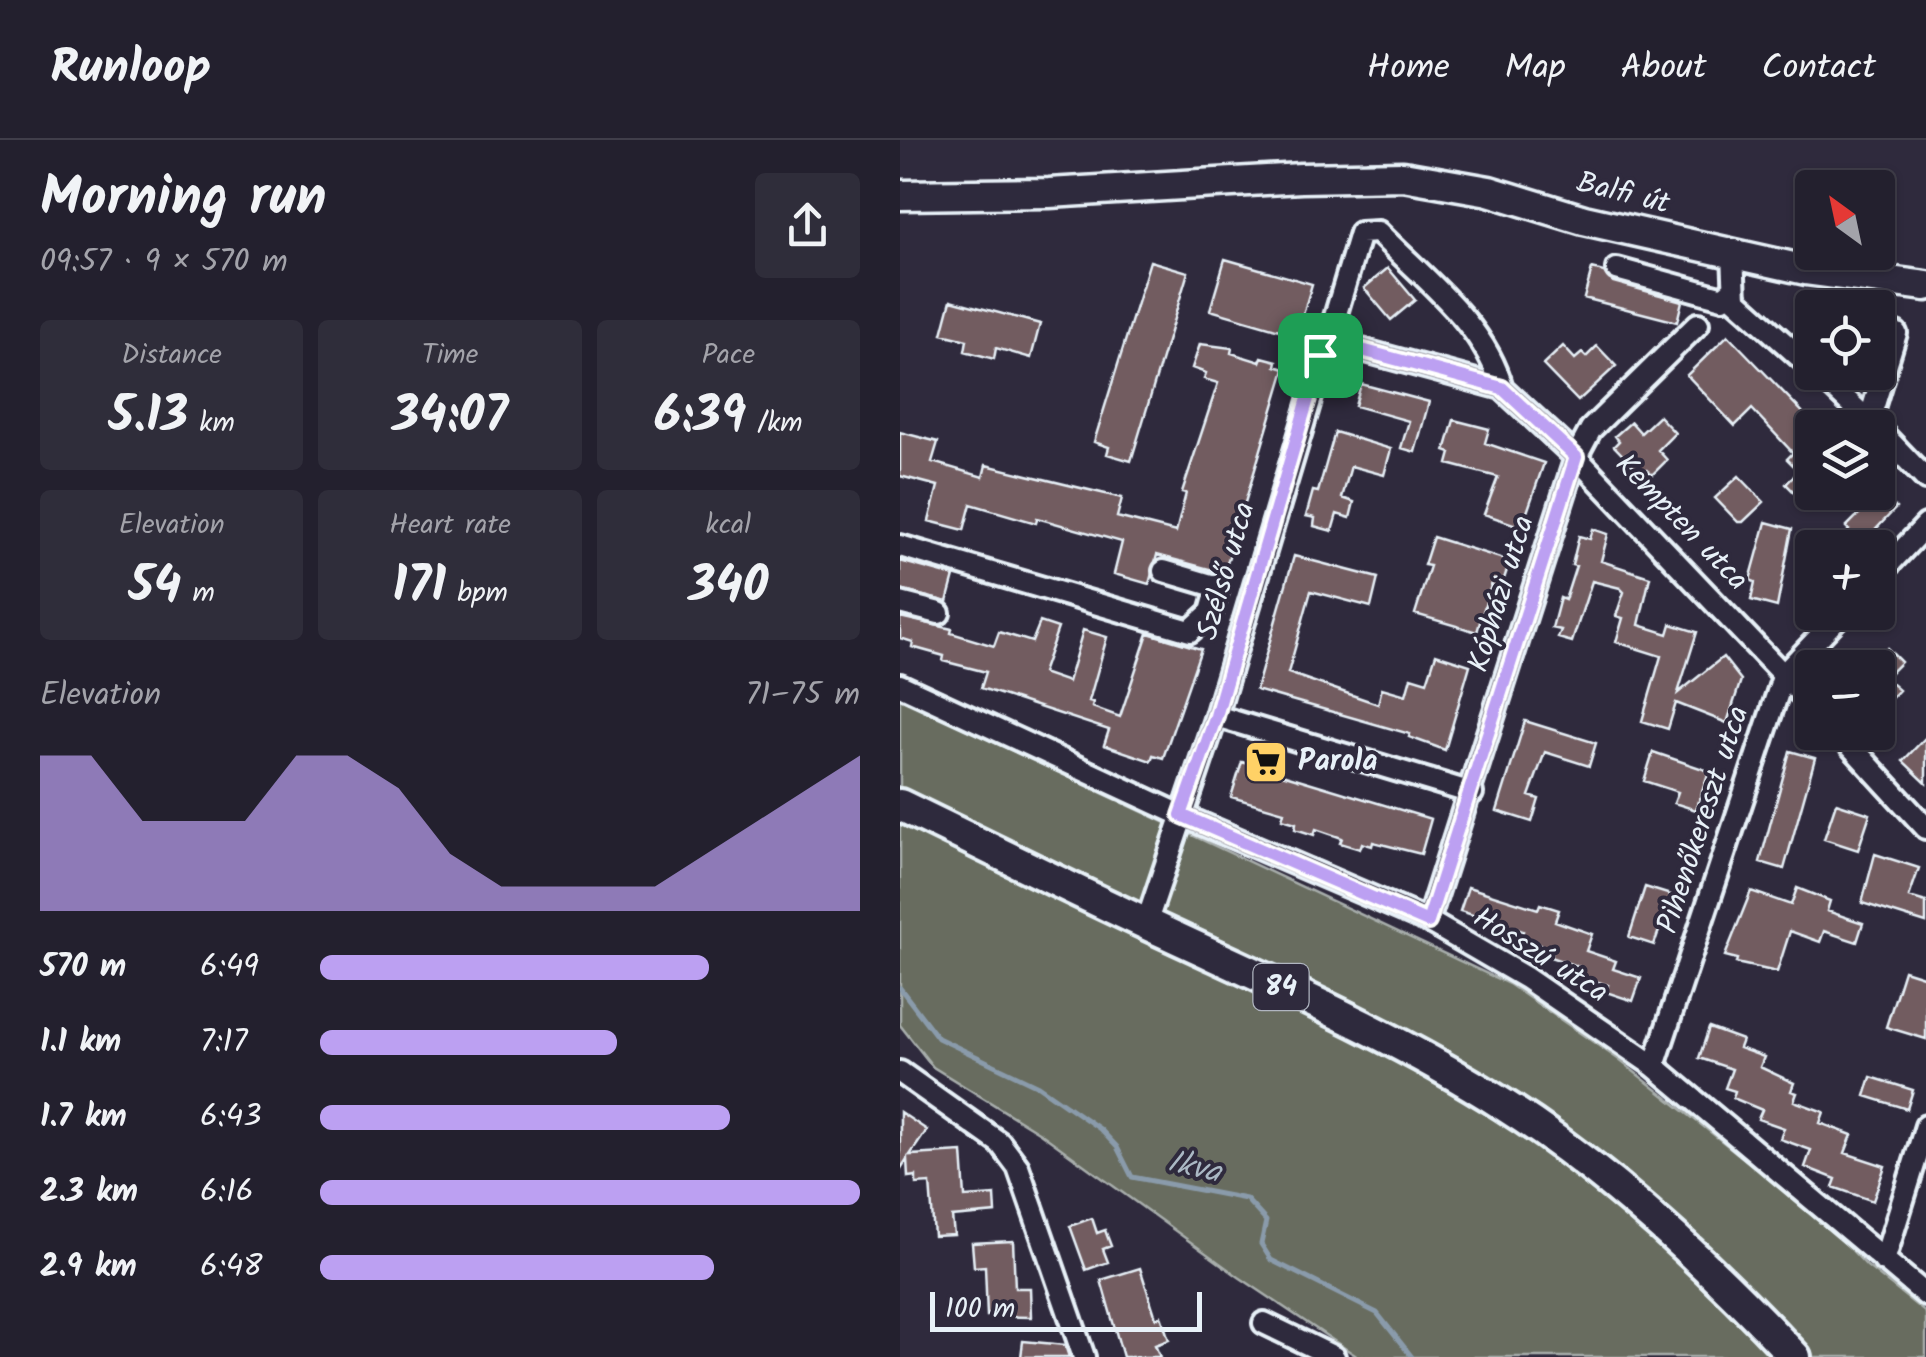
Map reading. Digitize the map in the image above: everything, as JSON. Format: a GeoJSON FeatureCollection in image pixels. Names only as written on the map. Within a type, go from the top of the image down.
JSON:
{"type":"FeatureCollection","features":[{"type":"Feature","properties":{"kind":"main road","name":"Balfi út"},"geometry":{"type":"LineString","coordinates":[[900,195],[1049,193],[1316,177],[1402,176],[1488,191],[1584,220],[1806,270],[1926,286]]}},
{"type":"Feature","properties":{"kind":"main road","name":"84"},"geometry":{"type":"LineString","coordinates":[[900,805],[1414,1052],[1505,1105],[1654,1221],[1726,1286],[1795,1357]]}},
{"type":"Feature","properties":{"kind":"street","name":"Kempten utca"},"geometry":{"type":"LineString","coordinates":[[1360,233],[1378,232],[1474,330],[1494,359],[1502,388]]}},
{"type":"Feature","properties":{"kind":"street","name":"Szélső utca"},"geometry":{"type":"LineString","coordinates":[[1146,924],[1216,716],[1360,233]]}},
{"type":"Feature","properties":{"kind":"street"},"geometry":{"type":"LineString","coordinates":[[1728,294],[1733,254]]}},
{"type":"Feature","properties":{"kind":"street"},"geometry":{"type":"LineString","coordinates":[[1616,269],[1728,294],[1795,352]]}},
{"type":"Feature","properties":{"kind":"street","name":"Kópházi utca"},"geometry":{"type":"LineString","coordinates":[[1428,922],[1576,457],[1591,429],[1698,324]]}},
{"type":"Feature","properties":{"kind":"street"},"geometry":{"type":"LineString","coordinates":[[1878,410],[1896,333]]}},
{"type":"Feature","properties":{"kind":"street","name":"Kempten utca"},"geometry":{"type":"LineString","coordinates":[[1325,340],[1502,388],[1576,457],[1795,686]]}},
{"type":"Feature","properties":{"kind":"street"},"geometry":{"type":"LineString","coordinates":[[1836,390],[1857,410]]}},
{"type":"Feature","properties":{"kind":"street"},"geometry":{"type":"LineString","coordinates":[[1895,447],[1926,478]]}},
{"type":"Feature","properties":{"kind":"street"},"geometry":{"type":"LineString","coordinates":[[1895,558],[1926,525]]}},
{"type":"Feature","properties":{"kind":"street","name":"Szélső utca"},"geometry":{"type":"LineString","coordinates":[[900,546],[1190,631],[1212,612],[1218,587],[1164,571]]}},
{"type":"Feature","properties":{"kind":"street"},"geometry":{"type":"LineString","coordinates":[[900,602],[939,612]]}},
{"type":"Feature","properties":{"kind":"street","name":"Pihenőkereszt utca"},"geometry":{"type":"LineString","coordinates":[[1654,1066],[1784,674],[1826,630]]}},
{"type":"Feature","properties":{"kind":"street","name":"Hosszú utca"},"geometry":{"type":"LineString","coordinates":[[900,685],[1181,815],[1428,922],[1526,978],[1654,1066],[1926,1295]]}},
{"type":"Feature","properties":{"kind":"street"},"geometry":{"type":"LineString","coordinates":[[1216,716],[1472,793]]}},
{"type":"Feature","properties":{"kind":"street"},"geometry":{"type":"LineString","coordinates":[[1854,750],[1926,828]]}},
{"type":"Feature","properties":{"kind":"street"},"geometry":{"type":"LineString","coordinates":[[900,1072],[1000,1143],[1018,1167],[1084,1357]]}},
{"type":"Feature","properties":{"kind":"street"},"geometry":{"type":"LineString","coordinates":[[1884,1261],[1926,1126]]}},
{"type":"Feature","properties":{"kind":"street"},"geometry":{"type":"LineString","coordinates":[[1264,1324],[1334,1357]]}},
{"type":"Feature","properties":{"kind":"green space"},"geometry":{"type":"Polygon","coordinates":[[[900,698],[1509,984],[1618,1059],[1827,1224],[1867,1266],[1926,1313],[1926,1357],[1358,1357],[1239,1277],[1040,1133],[933,1067],[900,1025],[900,698]]]}},
{"type":"Feature","properties":{"kind":"building"},"geometry":{"type":"Polygon","coordinates":[[[1225,259],[1312,284],[1297,335],[1210,310],[1225,259]]]}},
{"type":"Feature","properties":{"kind":"building"},"geometry":{"type":"Polygon","coordinates":[[[1150,261],[1188,272],[1131,461],[1107,454],[1109,447],[1094,442],[1150,261]]]}},
{"type":"Feature","properties":{"kind":"building"},"geometry":{"type":"Polygon","coordinates":[[[1388,268],[1415,300],[1391,320],[1364,288],[1388,268]]]}},
{"type":"Feature","properties":{"kind":"building"},"geometry":{"type":"Polygon","coordinates":[[[1592,269],[1604,272],[1613,282],[1682,301],[1677,322],[1584,298],[1592,269]]]}},
{"type":"Feature","properties":{"kind":"building"},"geometry":{"type":"Polygon","coordinates":[[[951,300],[1040,324],[1031,358],[996,348],[994,359],[965,351],[967,340],[942,334],[951,300]]]}},
{"type":"Feature","properties":{"kind":"building"},"geometry":{"type":"Polygon","coordinates":[[[1728,335],[1800,410],[1795,410],[1795,467],[1787,459],[1793,453],[1752,409],[1735,426],[1687,375],[1728,335]]]}},
{"type":"Feature","properties":{"kind":"building"},"geometry":{"type":"Polygon","coordinates":[[[1200,344],[1232,348],[1231,353],[1260,362],[1262,357],[1277,361],[1276,366],[1285,369],[1224,573],[1157,555],[1149,584],[1114,574],[1122,542],[971,504],[964,530],[929,521],[938,486],[900,476],[900,432],[938,442],[932,462],[983,477],[986,465],[1122,498],[1117,517],[1176,532],[1186,493],[1182,492],[1218,383],[1204,379],[1206,373],[1192,368],[1200,344]]]}},
{"type":"Feature","properties":{"kind":"building"},"geometry":{"type":"Polygon","coordinates":[[[1563,346],[1575,359],[1582,353],[1586,357],[1597,346],[1616,366],[1578,401],[1543,365],[1563,346]]]}},
{"type":"Feature","properties":{"kind":"building"},"geometry":{"type":"Polygon","coordinates":[[[1361,384],[1429,402],[1415,452],[1401,448],[1409,421],[1355,406],[1361,384]]]}},
{"type":"Feature","properties":{"kind":"building"},"geometry":{"type":"Polygon","coordinates":[[[1659,416],[1675,433],[1658,450],[1667,460],[1652,475],[1647,470],[1642,475],[1614,446],[1619,441],[1615,436],[1631,422],[1641,433],[1659,416]]]}},
{"type":"Feature","properties":{"kind":"building"},"geometry":{"type":"Polygon","coordinates":[[[1454,420],[1489,429],[1485,443],[1544,463],[1522,527],[1484,514],[1498,477],[1448,464],[1451,453],[1445,451],[1454,420]]]}},
{"type":"Feature","properties":{"kind":"building"},"geometry":{"type":"Polygon","coordinates":[[[1335,432],[1391,449],[1384,475],[1351,466],[1342,498],[1354,502],[1350,518],[1337,514],[1332,531],[1314,526],[1315,518],[1306,516],[1313,491],[1318,492],[1335,432]]]}},
{"type":"Feature","properties":{"kind":"building"},"geometry":{"type":"Polygon","coordinates":[[[1795,475],[1795,493],[1786,484],[1795,475]]]}},
{"type":"Feature","properties":{"kind":"building"},"geometry":{"type":"Polygon","coordinates":[[[1739,476],[1764,502],[1743,522],[1738,522],[1715,498],[1739,476]]]}},
{"type":"Feature","properties":{"kind":"building"},"geometry":{"type":"Polygon","coordinates":[[[1863,510],[1894,510],[1875,530],[1846,527],[1863,510]]]}},
{"type":"Feature","properties":{"kind":"building"},"geometry":{"type":"Polygon","coordinates":[[[1766,522],[1792,529],[1777,607],[1751,600],[1755,582],[1750,580],[1766,522]]]}},
{"type":"Feature","properties":{"kind":"building"},"geometry":{"type":"Polygon","coordinates":[[[1593,529],[1608,534],[1601,561],[1650,577],[1639,625],[1668,634],[1671,624],[1697,632],[1678,693],[1723,657],[1741,680],[1727,723],[1676,703],[1668,729],[1642,721],[1661,656],[1616,642],[1623,618],[1616,616],[1624,592],[1620,588],[1592,581],[1572,642],[1558,638],[1561,630],[1552,628],[1560,598],[1565,600],[1576,566],[1572,565],[1579,536],[1590,539],[1593,529]]]}},
{"type":"Feature","properties":{"kind":"building"},"geometry":{"type":"Polygon","coordinates":[[[1433,537],[1510,561],[1501,588],[1491,585],[1477,632],[1415,614],[1430,566],[1424,565],[1433,537]]]}},
{"type":"Feature","properties":{"kind":"building"},"geometry":{"type":"Polygon","coordinates":[[[1294,556],[1378,578],[1371,607],[1311,591],[1288,673],[1378,704],[1382,688],[1406,695],[1411,677],[1427,682],[1436,654],[1470,665],[1445,750],[1409,737],[1410,734],[1256,690],[1294,556]]]}},
{"type":"Feature","properties":{"kind":"building"},"geometry":{"type":"Polygon","coordinates":[[[900,561],[954,576],[947,602],[900,590],[900,561]]]}},
{"type":"Feature","properties":{"kind":"building"},"geometry":{"type":"Polygon","coordinates":[[[900,617],[952,629],[951,633],[994,646],[999,632],[1032,642],[1040,622],[1058,628],[1042,673],[1068,682],[1083,630],[1107,637],[1089,701],[1093,702],[1092,707],[1120,717],[1148,633],[1201,649],[1163,758],[1153,755],[1151,761],[1104,745],[1109,730],[981,688],[986,672],[943,661],[944,656],[912,647],[913,642],[900,638],[900,617]]]}},
{"type":"Feature","properties":{"kind":"building"},"geometry":{"type":"Polygon","coordinates":[[[1525,721],[1596,743],[1589,766],[1545,752],[1529,796],[1539,799],[1532,822],[1497,811],[1525,721]]]}},
{"type":"Feature","properties":{"kind":"building"},"geometry":{"type":"Polygon","coordinates":[[[1926,737],[1926,783],[1903,761],[1926,737]]]}},
{"type":"Feature","properties":{"kind":"building"},"geometry":{"type":"Polygon","coordinates":[[[1790,751],[1815,758],[1784,869],[1760,862],[1790,751]]]}},
{"type":"Feature","properties":{"kind":"building"},"geometry":{"type":"Polygon","coordinates":[[[1653,752],[1709,771],[1696,810],[1674,803],[1678,792],[1644,781],[1653,752]]]}},
{"type":"Feature","properties":{"kind":"building"},"geometry":{"type":"Polygon","coordinates":[[[1242,762],[1431,819],[1421,854],[1373,842],[1372,846],[1362,843],[1360,849],[1340,843],[1342,838],[1316,829],[1314,835],[1295,829],[1296,823],[1282,819],[1284,812],[1231,797],[1242,762]]]}},
{"type":"Feature","properties":{"kind":"building"},"geometry":{"type":"Polygon","coordinates":[[[1836,803],[1870,814],[1858,850],[1824,839],[1836,803]]]}},
{"type":"Feature","properties":{"kind":"building"},"geometry":{"type":"Polygon","coordinates":[[[1875,854],[1919,868],[1909,897],[1926,902],[1926,923],[1862,903],[1875,854]]]}},
{"type":"Feature","properties":{"kind":"building"},"geometry":{"type":"Polygon","coordinates":[[[1468,887],[1538,909],[1540,904],[1559,910],[1555,921],[1592,934],[1586,951],[1616,961],[1613,969],[1641,978],[1633,1001],[1606,992],[1608,985],[1579,976],[1580,967],[1550,957],[1553,949],[1521,939],[1523,931],[1460,911],[1468,887]]]}},
{"type":"Feature","properties":{"kind":"building"},"geometry":{"type":"Polygon","coordinates":[[[1645,887],[1671,895],[1654,945],[1629,937],[1645,887]]]}},
{"type":"Feature","properties":{"kind":"building"},"geometry":{"type":"Polygon","coordinates":[[[1797,888],[1830,901],[1827,911],[1863,923],[1857,942],[1824,931],[1820,942],[1790,931],[1777,972],[1736,963],[1737,959],[1725,956],[1751,891],[1791,905],[1797,888]]]}},
{"type":"Feature","properties":{"kind":"building"},"geometry":{"type":"Polygon","coordinates":[[[1904,970],[1926,977],[1926,1039],[1886,1027],[1904,970]]]}},
{"type":"Feature","properties":{"kind":"building"},"geometry":{"type":"Polygon","coordinates":[[[1709,1028],[1742,1040],[1739,1048],[1764,1057],[1760,1067],[1794,1083],[1794,1101],[1824,1112],[1820,1123],[1852,1135],[1845,1153],[1885,1166],[1873,1201],[1833,1187],[1836,1179],[1805,1167],[1811,1150],[1780,1139],[1784,1128],[1758,1119],[1762,1110],[1733,1098],[1735,1091],[1725,1088],[1732,1069],[1699,1058],[1709,1028]]]}},
{"type":"Feature","properties":{"kind":"building"},"geometry":{"type":"Polygon","coordinates":[[[1871,1077],[1913,1090],[1907,1109],[1865,1096],[1871,1077]]]}},
{"type":"Feature","properties":{"kind":"building"},"geometry":{"type":"Polygon","coordinates":[[[900,1112],[927,1130],[910,1155],[962,1152],[965,1197],[995,1195],[996,1213],[952,1217],[954,1235],[934,1236],[930,1183],[916,1184],[916,1176],[908,1177],[907,1159],[900,1170],[900,1112]]]}},
{"type":"Feature","properties":{"kind":"building"},"geometry":{"type":"Polygon","coordinates":[[[1092,1218],[1097,1233],[1105,1230],[1111,1246],[1103,1249],[1108,1262],[1086,1270],[1070,1226],[1092,1218]]]}},
{"type":"Feature","properties":{"kind":"building"},"geometry":{"type":"Polygon","coordinates":[[[1013,1241],[1015,1288],[1030,1288],[1031,1317],[987,1316],[985,1266],[974,1267],[972,1243],[1013,1241]]]}},
{"type":"Feature","properties":{"kind":"building"},"geometry":{"type":"Polygon","coordinates":[[[1140,1268],[1156,1318],[1161,1316],[1169,1340],[1155,1345],[1160,1357],[1123,1357],[1101,1280],[1140,1268]]]}},
{"type":"Feature","properties":{"kind":"building"},"geometry":{"type":"Polygon","coordinates":[[[1023,1341],[1065,1345],[1069,1357],[1021,1357],[1023,1341]]]}},
{"type":"Feature","properties":{"kind":"waterway","name":"Ikva"},"geometry":{"type":"LineString","coordinates":[[900,988],[938,1038],[1038,1086],[1100,1129],[1117,1147],[1132,1177],[1246,1199],[1266,1221],[1261,1244],[1271,1260],[1377,1313],[1412,1357]]}},
{"type":"Feature","properties":{"kind":"place","name":"Parola"},"geometry":{"type":"Point","coordinates":[1266,762]}},
{"type":"Feature","properties":{"kind":"route"},"geometry":{"type":"LineString","coordinates":[[1325,340],[1502,388],[1576,457],[1428,922],[1181,815],[1216,716],[1320,355],[1325,340]]}}]}
